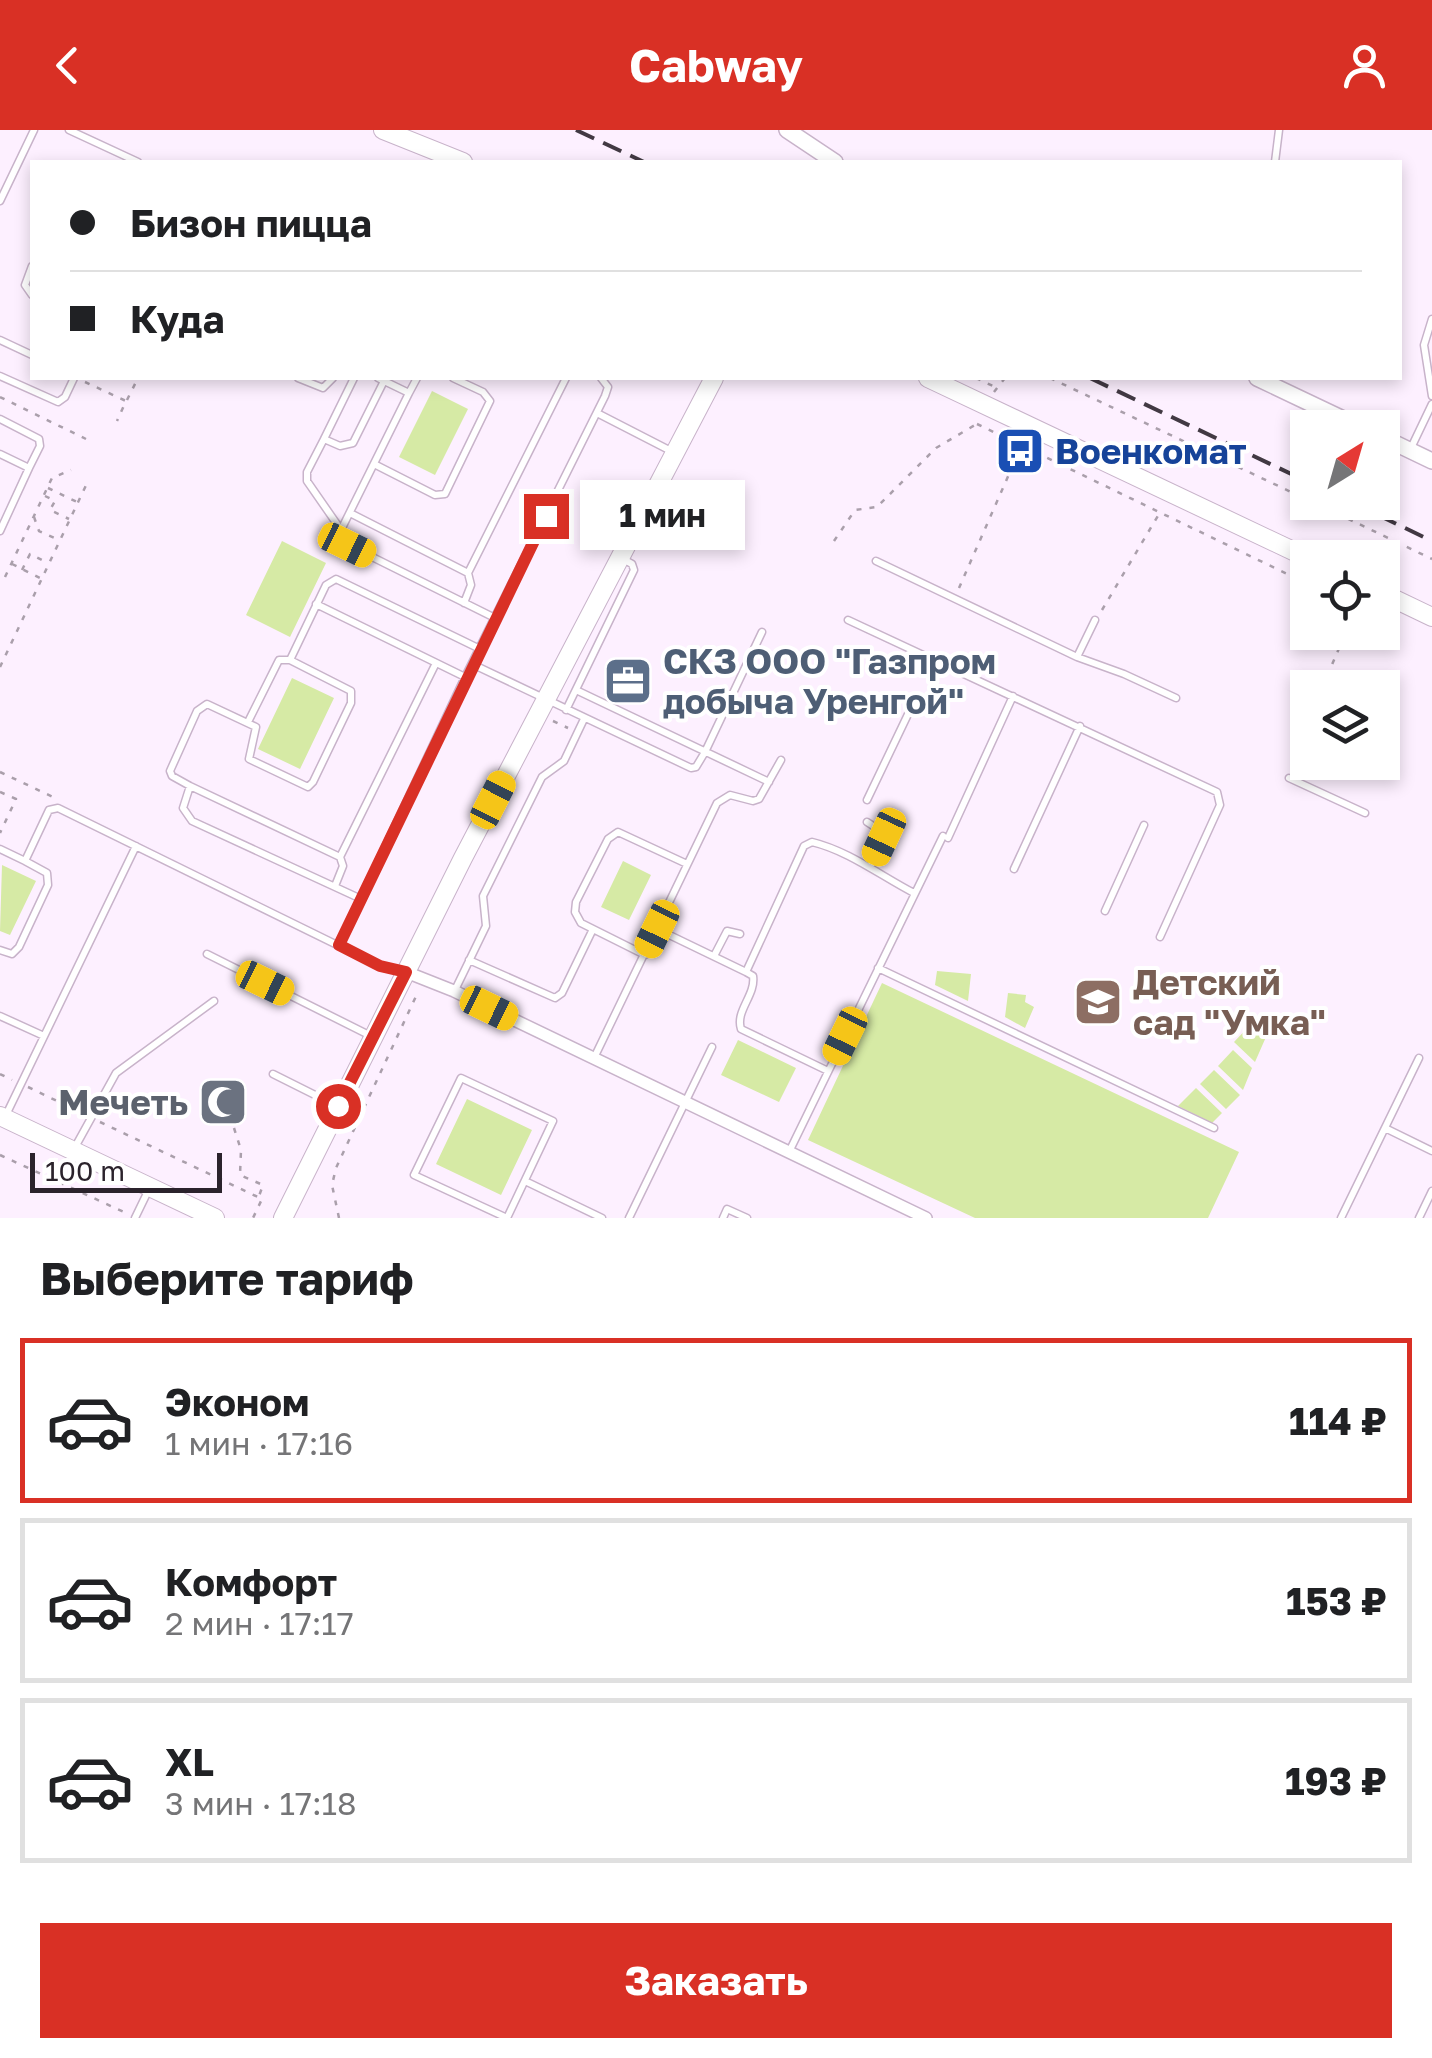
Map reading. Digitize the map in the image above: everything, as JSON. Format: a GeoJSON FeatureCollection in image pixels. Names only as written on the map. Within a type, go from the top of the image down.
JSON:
{"type":"FeatureCollection","features":[{"type":"Feature","properties":{"kind":"main road"},"geometry":{"type":"LineString","coordinates":[[383,130],[458,160]]}},
{"type":"Feature","properties":{"kind":"main road"},"geometry":{"type":"LineString","coordinates":[[411,130],[468,160]]}},
{"type":"Feature","properties":{"kind":"main road"},"geometry":{"type":"LineString","coordinates":[[283,1218],[372,1036],[713,380]]}},
{"type":"Feature","properties":{"kind":"main road"},"geometry":{"type":"LineString","coordinates":[[932,380],[1290,549]]}},
{"type":"Feature","properties":{"kind":"main road"},"geometry":{"type":"LineString","coordinates":[[1400,601],[1432,616]]}},
{"type":"Feature","properties":{"kind":"main road"},"geometry":{"type":"LineString","coordinates":[[2,1117],[215,1218]]}},
{"type":"Feature","properties":{"kind":"street"},"geometry":{"type":"LineString","coordinates":[[787,130],[832,160]]}},
{"type":"Feature","properties":{"kind":"street"},"geometry":{"type":"LineString","coordinates":[[1261,380],[1324,410]]}},
{"type":"Feature","properties":{"kind":"street"},"geometry":{"type":"LineString","coordinates":[[1400,445],[1432,461]]}},
{"type":"Feature","properties":{"kind":"street"},"geometry":{"type":"LineString","coordinates":[[406,972],[454,991],[926,1218]]}},
{"type":"Feature","properties":{"kind":"lane"},"geometry":{"type":"LineString","coordinates":[[0,201],[34,130]]}},
{"type":"Feature","properties":{"kind":"lane"},"geometry":{"type":"LineString","coordinates":[[69,130],[134,160]]}},
{"type":"Feature","properties":{"kind":"lane"},"geometry":{"type":"LineString","coordinates":[[1275,160],[1280,130]]}},
{"type":"Feature","properties":{"kind":"lane"},"geometry":{"type":"LineString","coordinates":[[1432,319],[1424,344],[1432,396]]}},
{"type":"Feature","properties":{"kind":"lane"},"geometry":{"type":"LineString","coordinates":[[0,340],[30,354]]}},
{"type":"Feature","properties":{"kind":"lane"},"geometry":{"type":"LineString","coordinates":[[0,376],[58,402],[73,380]]}},
{"type":"Feature","properties":{"kind":"lane"},"geometry":{"type":"LineString","coordinates":[[303,380],[324,388],[331,380]]}},
{"type":"Feature","properties":{"kind":"lane"},"geometry":{"type":"LineString","coordinates":[[341,530],[306,481],[353,380]]}},
{"type":"Feature","properties":{"kind":"lane"},"geometry":{"type":"LineString","coordinates":[[324,439],[350,446],[381,380]]}},
{"type":"Feature","properties":{"kind":"lane"},"geometry":{"type":"LineString","coordinates":[[383,380],[409,393]]}},
{"type":"Feature","properties":{"kind":"lane"},"geometry":{"type":"LineString","coordinates":[[415,380],[340,536],[347,545],[494,618]]}},
{"type":"Feature","properties":{"kind":"lane"},"geometry":{"type":"LineString","coordinates":[[374,464],[435,495],[445,494],[490,401],[483,392],[457,380]]}},
{"type":"Feature","properties":{"kind":"lane"},"geometry":{"type":"LineString","coordinates":[[464,603],[471,585],[468,573],[565,380]]}},
{"type":"Feature","properties":{"kind":"lane"},"geometry":{"type":"LineString","coordinates":[[339,945],[596,414],[608,387],[603,380]]}},
{"type":"Feature","properties":{"kind":"lane"},"geometry":{"type":"LineString","coordinates":[[1410,450],[1432,404]]}},
{"type":"Feature","properties":{"kind":"lane"},"geometry":{"type":"LineString","coordinates":[[596,414],[674,452]]}},
{"type":"Feature","properties":{"kind":"lane"},"geometry":{"type":"LineString","coordinates":[[0,418],[39,438],[40,446],[0,531]]}},
{"type":"Feature","properties":{"kind":"lane"},"geometry":{"type":"LineString","coordinates":[[0,454],[30,468]]}},
{"type":"Feature","properties":{"kind":"lane"},"geometry":{"type":"LineString","coordinates":[[350,513],[468,573]]}},
{"type":"Feature","properties":{"kind":"lane"},"geometry":{"type":"LineString","coordinates":[[566,710],[634,570],[632,564],[620,557]]}},
{"type":"Feature","properties":{"kind":"lane"},"geometry":{"type":"LineString","coordinates":[[876,561],[1077,657],[1176,698]]}},
{"type":"Feature","properties":{"kind":"lane"},"geometry":{"type":"LineString","coordinates":[[290,660],[330,581],[341,580],[480,649]]}},
{"type":"Feature","properties":{"kind":"lane"},"geometry":{"type":"LineString","coordinates":[[316,604],[465,678]]}},
{"type":"Feature","properties":{"kind":"lane"},"geometry":{"type":"LineString","coordinates":[[848,620],[1212,787],[1220,798],[1160,937]]}},
{"type":"Feature","properties":{"kind":"lane"},"geometry":{"type":"LineString","coordinates":[[1077,657],[1096,620]]}},
{"type":"Feature","properties":{"kind":"lane"},"geometry":{"type":"LineString","coordinates":[[472,664],[686,768],[696,767],[762,632]]}},
{"type":"Feature","properties":{"kind":"lane"},"geometry":{"type":"LineString","coordinates":[[248,722],[276,664],[284,658],[346,687],[353,696],[311,785],[304,786],[249,759],[248,752],[258,730],[207,704],[196,711],[170,772],[190,786],[340,857]]}},
{"type":"Feature","properties":{"kind":"lane"},"geometry":{"type":"LineString","coordinates":[[334,886],[343,866],[340,857],[436,663]]}},
{"type":"Feature","properties":{"kind":"lane"},"geometry":{"type":"LineString","coordinates":[[576,690],[769,782]]}},
{"type":"Feature","properties":{"kind":"lane"},"geometry":{"type":"LineString","coordinates":[[788,1154],[1013,696]]}},
{"type":"Feature","properties":{"kind":"lane"},"geometry":{"type":"LineString","coordinates":[[867,800],[911,708]]}},
{"type":"Feature","properties":{"kind":"lane"},"geometry":{"type":"LineString","coordinates":[[454,991],[486,926],[483,896],[542,777],[564,761],[584,719]]}},
{"type":"Feature","properties":{"kind":"lane"},"geometry":{"type":"LineString","coordinates":[[1014,869],[1080,726]]}},
{"type":"Feature","properties":{"kind":"lane"},"geometry":{"type":"LineString","coordinates":[[593,1060],[717,802],[730,795],[759,799],[781,760]]}},
{"type":"Feature","properties":{"kind":"lane"},"geometry":{"type":"LineString","coordinates":[[1289,778],[1365,814]]}},
{"type":"Feature","properties":{"kind":"lane"},"geometry":{"type":"LineString","coordinates":[[190,786],[183,808],[192,820],[359,898]]}},
{"type":"Feature","properties":{"kind":"lane"},"geometry":{"type":"LineString","coordinates":[[25,861],[44,817],[49,810],[58,808],[380,966],[406,972]]}},
{"type":"Feature","properties":{"kind":"lane"},"geometry":{"type":"LineString","coordinates":[[867,822],[884,834],[870,867]]}},
{"type":"Feature","properties":{"kind":"lane"},"geometry":{"type":"LineString","coordinates":[[1104,910],[1144,826]]}},
{"type":"Feature","properties":{"kind":"lane"},"geometry":{"type":"LineString","coordinates":[[645,954],[593,929],[577,918],[575,907],[612,834],[625,833],[688,864]]}},
{"type":"Feature","properties":{"kind":"lane"},"geometry":{"type":"LineString","coordinates":[[746,972],[804,846],[816,842],[870,867],[880,877],[914,894]]}},
{"type":"Feature","properties":{"kind":"lane"},"geometry":{"type":"LineString","coordinates":[[2,1117],[136,846]]}},
{"type":"Feature","properties":{"kind":"lane"},"geometry":{"type":"LineString","coordinates":[[0,850],[47,873],[48,885],[19,948],[12,954],[0,950]]}},
{"type":"Feature","properties":{"kind":"lane"},"geometry":{"type":"LineString","coordinates":[[470,960],[555,998],[562,993],[593,929]]}},
{"type":"Feature","properties":{"kind":"lane"},"geometry":{"type":"LineString","coordinates":[[657,929],[753,976],[755,984],[738,1020],[740,1029],[828,1071]]}},
{"type":"Feature","properties":{"kind":"lane"},"geometry":{"type":"LineString","coordinates":[[714,956],[724,933],[730,930],[740,934]]}},
{"type":"Feature","properties":{"kind":"lane"},"geometry":{"type":"LineString","coordinates":[[206,954],[372,1036]]}},
{"type":"Feature","properties":{"kind":"lane"},"geometry":{"type":"LineString","coordinates":[[878,968],[1214,1128]]}},
{"type":"Feature","properties":{"kind":"lane"},"geometry":{"type":"LineString","coordinates":[[74,1150],[116,1073],[214,1001]]}},
{"type":"Feature","properties":{"kind":"lane"},"geometry":{"type":"LineString","coordinates":[[0,1016],[44,1036]]}},
{"type":"Feature","properties":{"kind":"lane"},"geometry":{"type":"LineString","coordinates":[[630,1218],[712,1047]]}},
{"type":"Feature","properties":{"kind":"lane"},"geometry":{"type":"LineString","coordinates":[[1341,1218],[1419,1058]]}},
{"type":"Feature","properties":{"kind":"lane"},"geometry":{"type":"LineString","coordinates":[[273,1074],[338,1106]]}},
{"type":"Feature","properties":{"kind":"lane"},"geometry":{"type":"LineString","coordinates":[[461,1078],[553,1122],[525,1181],[507,1218],[414,1175],[461,1078]]}},
{"type":"Feature","properties":{"kind":"lane"},"geometry":{"type":"LineString","coordinates":[[1385,1128],[1432,1150]]}},
{"type":"Feature","properties":{"kind":"lane"},"geometry":{"type":"LineString","coordinates":[[525,1181],[602,1218]]}},
{"type":"Feature","properties":{"kind":"lane"},"geometry":{"type":"LineString","coordinates":[[135,1218],[150,1186]]}},
{"type":"Feature","properties":{"kind":"lane"},"geometry":{"type":"LineString","coordinates":[[1420,1218],[1432,1192]]}},
{"type":"Feature","properties":{"kind":"lane"},"geometry":{"type":"LineString","coordinates":[[723,1218],[728,1209],[747,1218]]}},
{"type":"Feature","properties":{"kind":"path"},"geometry":{"type":"LineString","coordinates":[[78,380],[126,402]]}},
{"type":"Feature","properties":{"kind":"path"},"geometry":{"type":"LineString","coordinates":[[117,421],[137,380]]}},
{"type":"Feature","properties":{"kind":"path"},"geometry":{"type":"LineString","coordinates":[[980,380],[996,388],[1003,380]]}},
{"type":"Feature","properties":{"kind":"path"},"geometry":{"type":"LineString","coordinates":[[1054,380],[1290,492]]}},
{"type":"Feature","properties":{"kind":"path"},"geometry":{"type":"LineString","coordinates":[[0,397],[86,439]]}},
{"type":"Feature","properties":{"kind":"path"},"geometry":{"type":"LineString","coordinates":[[834,541],[854,510],[877,507],[936,448],[977,424],[1290,575]]}},
{"type":"Feature","properties":{"kind":"path"},"geometry":{"type":"LineString","coordinates":[[1010,442],[1006,450],[1017,456],[1028,461],[1033,453]]}},
{"type":"Feature","properties":{"kind":"path"},"geometry":{"type":"LineString","coordinates":[[954,598],[1017,456]]}},
{"type":"Feature","properties":{"kind":"path"},"geometry":{"type":"LineString","coordinates":[[5,578],[52,478],[71,470]]}},
{"type":"Feature","properties":{"kind":"path"},"geometry":{"type":"LineString","coordinates":[[0,667],[89,480]]}},
{"type":"Feature","properties":{"kind":"path"},"geometry":{"type":"LineString","coordinates":[[47,488],[78,502]]}},
{"type":"Feature","properties":{"kind":"path"},"geometry":{"type":"LineString","coordinates":[[44,495],[55,500],[50,510],[70,520]]}},
{"type":"Feature","properties":{"kind":"path"},"geometry":{"type":"LineString","coordinates":[[1096,620],[1160,514]]}},
{"type":"Feature","properties":{"kind":"path"},"geometry":{"type":"LineString","coordinates":[[34,517],[38,531]]}},
{"type":"Feature","properties":{"kind":"path"},"geometry":{"type":"LineString","coordinates":[[1350,520],[1432,559]]}},
{"type":"Feature","properties":{"kind":"path"},"geometry":{"type":"LineString","coordinates":[[24,536],[38,531],[60,541]]}},
{"type":"Feature","properties":{"kind":"path"},"geometry":{"type":"LineString","coordinates":[[22,570],[30,554],[49,563]]}},
{"type":"Feature","properties":{"kind":"path"},"geometry":{"type":"LineString","coordinates":[[11,564],[42,579]]}},
{"type":"Feature","properties":{"kind":"path"},"geometry":{"type":"LineString","coordinates":[[0,792],[16,799],[0,833]]}},
{"type":"Feature","properties":{"kind":"path"},"geometry":{"type":"LineString","coordinates":[[0,815],[7,818]]}},
{"type":"Feature","properties":{"kind":"path"},"geometry":{"type":"LineString","coordinates":[[338,1218],[332,1185],[336,1168],[419,989]]}},
{"type":"Feature","properties":{"kind":"path"},"geometry":{"type":"LineString","coordinates":[[0,1074],[262,1200],[253,1218]]}},
{"type":"Feature","properties":{"kind":"path"},"geometry":{"type":"LineString","coordinates":[[234,1128],[241,1150],[240,1175],[234,1186]]}},
{"type":"Feature","properties":{"kind":"path"},"geometry":{"type":"LineString","coordinates":[[0,1156],[135,1218]]}},
{"type":"Feature","properties":{"kind":"path"},"geometry":{"type":"LineString","coordinates":[[240,1175],[262,1186],[258,1198]]}},
{"type":"Feature","properties":{"kind":"green space"},"geometry":{"type":"Polygon","coordinates":[[[432,391],[468,409],[435,475],[399,457],[432,391]]]}},
{"type":"Feature","properties":{"kind":"green space"},"geometry":{"type":"Polygon","coordinates":[[[282,541],[326,563],[290,637],[246,615],[282,541]]]}},
{"type":"Feature","properties":{"kind":"green space"},"geometry":{"type":"Polygon","coordinates":[[[292,678],[334,698],[300,769],[258,749],[292,678]]]}},
{"type":"Feature","properties":{"kind":"green space"},"geometry":{"type":"Polygon","coordinates":[[[623,861],[651,875],[629,920],[601,907],[623,861]]]}},
{"type":"Feature","properties":{"kind":"green space"},"geometry":{"type":"Polygon","coordinates":[[[2,865],[36,881],[10,935],[0,931],[2,865]]]}},
{"type":"Feature","properties":{"kind":"green space"},"geometry":{"type":"Polygon","coordinates":[[[937,971],[971,974],[968,1001],[935,985],[937,971]]]}},
{"type":"Feature","properties":{"kind":"green space"},"geometry":{"type":"Polygon","coordinates":[[[882,983],[1239,1152],[1208,1218],[975,1218],[808,1140],[882,983]]]}},
{"type":"Feature","properties":{"kind":"green space"},"geometry":{"type":"Polygon","coordinates":[[[1008,993],[1026,995],[1025,1002],[1034,1007],[1025,1028],[1005,1017],[1008,993]]]}},
{"type":"Feature","properties":{"kind":"green space"},"geometry":{"type":"Polygon","coordinates":[[[1252,1023],[1266,1037],[1255,1062],[1234,1042],[1252,1023]]]}},
{"type":"Feature","properties":{"kind":"green space"},"geometry":{"type":"Polygon","coordinates":[[[738,1040],[796,1068],[779,1102],[721,1075],[738,1040]]]}},
{"type":"Feature","properties":{"kind":"green space"},"geometry":{"type":"Polygon","coordinates":[[[1233,1050],[1252,1068],[1243,1090],[1218,1066],[1233,1050]]]}},
{"type":"Feature","properties":{"kind":"green space"},"geometry":{"type":"Polygon","coordinates":[[[1214,1070],[1240,1095],[1226,1109],[1200,1084],[1214,1070]]]}},
{"type":"Feature","properties":{"kind":"green space"},"geometry":{"type":"Polygon","coordinates":[[[1196,1088],[1222,1113],[1212,1123],[1178,1106],[1196,1088]]]}},
{"type":"Feature","properties":{"kind":"green space"},"geometry":{"type":"Polygon","coordinates":[[[467,1099],[532,1130],[501,1195],[436,1164],[467,1099]]]}},
{"type":"Feature","properties":{"kind":"railway"},"geometry":{"type":"LineString","coordinates":[[576,130],[640,160]]}},
{"type":"Feature","properties":{"kind":"railway"},"geometry":{"type":"LineString","coordinates":[[1094,380],[1290,473]]}},
{"type":"Feature","properties":{"kind":"railway"},"geometry":{"type":"LineString","coordinates":[[1388,520],[1432,541]]}},
{"type":"Feature","properties":{"kind":"place","name":"Военкомат"},"geometry":{"type":"Point","coordinates":[1020,451]}},
{"type":"Feature","properties":{"kind":"place","name":"СКЗ ООО \"Газпром добыча Уренгой\""},"geometry":{"type":"Point","coordinates":[628,681]}},
{"type":"Feature","properties":{"kind":"place","name":"Детский сад \"Умка\""},"geometry":{"type":"Point","coordinates":[1098,1002]}},
{"type":"Feature","properties":{"kind":"place","name":"Мечеть"},"geometry":{"type":"Point","coordinates":[223,1102]}},
{"type":"Feature","properties":{"kind":"route"},"geometry":{"type":"LineString","coordinates":[[338,1106],[406,972],[380,966],[339,945],[546,516]]}}]}
